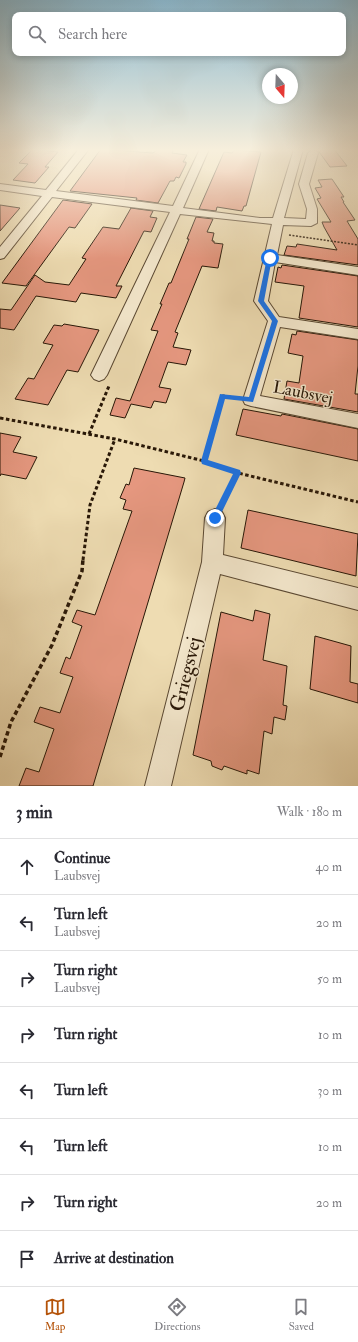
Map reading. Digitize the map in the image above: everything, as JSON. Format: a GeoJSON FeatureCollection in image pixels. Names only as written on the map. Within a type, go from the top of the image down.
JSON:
{"type":"FeatureCollection","features":[{"type":"Feature","properties":{"kind":"street"},"geometry":{"type":"LineString","coordinates":[[0,255],[56,186]]}},
{"type":"Feature","properties":{"kind":"street"},"geometry":{"type":"LineString","coordinates":[[99,375],[189,186]]}},
{"type":"Feature","properties":{"kind":"street"},"geometry":{"type":"LineString","coordinates":[[288,186],[276,227],[261,301],[275,321],[358,334]]}},
{"type":"Feature","properties":{"kind":"street"},"geometry":{"type":"LineString","coordinates":[[0,187],[260,221],[276,227],[311,223],[312,209],[305,186]]}},
{"type":"Feature","properties":{"kind":"street"},"geometry":{"type":"LineString","coordinates":[[270,258],[358,271]]}},
{"type":"Feature","properties":{"kind":"street","name":"Laubsvej"},"geometry":{"type":"LineString","coordinates":[[275,321],[251,400],[358,421]]}},
{"type":"Feature","properties":{"kind":"street","name":"Griegsvej"},"geometry":{"type":"LineString","coordinates":[[158,786],[212,562],[215,518]]}},
{"type":"Feature","properties":{"kind":"street"},"geometry":{"type":"LineString","coordinates":[[212,562],[358,599]]}},
{"type":"Feature","properties":{"kind":"path"},"geometry":{"type":"LineString","coordinates":[[276,227],[358,246]]}},
{"type":"Feature","properties":{"kind":"path"},"geometry":{"type":"LineString","coordinates":[[89,434],[110,384],[99,375]]}},
{"type":"Feature","properties":{"kind":"path"},"geometry":{"type":"LineString","coordinates":[[204,461],[223,396],[251,400]]}},
{"type":"Feature","properties":{"kind":"path"},"geometry":{"type":"LineString","coordinates":[[0,418],[115,439],[204,461],[238,473],[358,502]]}},
{"type":"Feature","properties":{"kind":"path"},"geometry":{"type":"LineString","coordinates":[[0,758],[11,722],[52,644],[82,571],[90,506],[115,439]]}},
{"type":"Feature","properties":{"kind":"path"},"geometry":{"type":"LineString","coordinates":[[215,518],[238,473]]}},
{"type":"Feature","properties":{"kind":"building"},"geometry":{"type":"Polygon","coordinates":[[[74,186],[167,186],[158,203],[136,200],[137,198],[70,191],[74,186]]]}},
{"type":"Feature","properties":{"kind":"building"},"geometry":{"type":"Polygon","coordinates":[[[209,186],[252,186],[246,206],[244,206],[242,211],[217,207],[216,211],[199,209],[209,186]]]}},
{"type":"Feature","properties":{"kind":"building"},"geometry":{"type":"Polygon","coordinates":[[[321,186],[336,186],[344,197],[341,197],[343,202],[355,220],[347,221],[358,239],[358,265],[284,255],[287,246],[296,247],[297,244],[337,250],[322,222],[331,222],[317,199],[321,198],[315,188],[322,187],[321,186]]]}},
{"type":"Feature","properties":{"kind":"building"},"geometry":{"type":"Polygon","coordinates":[[[63,200],[92,204],[75,228],[69,227],[26,286],[2,283],[63,200]]]}},
{"type":"Feature","properties":{"kind":"building"},"geometry":{"type":"Polygon","coordinates":[[[0,205],[20,208],[0,231],[0,205]]]}},
{"type":"Feature","properties":{"kind":"building"},"geometry":{"type":"Polygon","coordinates":[[[131,208],[153,211],[150,217],[157,218],[151,232],[144,231],[116,286],[122,286],[116,298],[81,293],[76,302],[36,296],[14,330],[0,328],[0,309],[11,310],[35,275],[45,282],[69,285],[86,259],[82,258],[103,227],[119,229],[131,208]]]}},
{"type":"Feature","properties":{"kind":"building"},"geometry":{"type":"Polygon","coordinates":[[[196,217],[213,219],[207,232],[214,233],[212,241],[214,241],[214,243],[223,244],[218,268],[202,266],[175,332],[178,333],[173,347],[191,350],[186,365],[168,362],[159,387],[171,389],[166,403],[154,401],[151,408],[131,404],[125,418],[110,415],[116,398],[130,401],[158,331],[151,330],[162,304],[160,304],[169,283],[171,283],[189,239],[187,239],[196,217]]]}},
{"type":"Feature","properties":{"kind":"building"},"geometry":{"type":"Polygon","coordinates":[[[282,265],[358,276],[358,327],[299,318],[304,286],[275,282],[278,267],[281,268],[282,265]]]}},
{"type":"Feature","properties":{"kind":"building"},"geometry":{"type":"Polygon","coordinates":[[[64,324],[99,330],[78,372],[67,370],[48,405],[15,399],[28,378],[34,379],[53,345],[43,343],[54,325],[62,326],[64,324]]]}},
{"type":"Feature","properties":{"kind":"building"},"geometry":{"type":"Polygon","coordinates":[[[297,331],[358,340],[358,366],[355,394],[358,394],[358,412],[284,399],[287,381],[299,383],[303,356],[288,353],[292,334],[296,335],[297,331]]]}},
{"type":"Feature","properties":{"kind":"building"},"geometry":{"type":"Polygon","coordinates":[[[243,409],[281,416],[282,414],[358,429],[358,461],[236,435],[243,409]]]}},
{"type":"Feature","properties":{"kind":"building"},"geometry":{"type":"Polygon","coordinates":[[[0,433],[21,437],[13,452],[37,457],[26,479],[1,474],[0,476],[0,433]]]}},
{"type":"Feature","properties":{"kind":"building"},"geometry":{"type":"Polygon","coordinates":[[[134,468],[185,478],[93,786],[19,786],[26,768],[39,772],[54,729],[34,722],[40,707],[60,713],[73,677],[60,673],[66,657],[70,659],[82,626],[72,622],[77,610],[95,615],[132,511],[123,509],[126,500],[120,498],[126,484],[129,485],[134,468]]]}},
{"type":"Feature","properties":{"kind":"building"},"geometry":{"type":"Polygon","coordinates":[[[248,510],[358,534],[356,576],[241,548],[248,510]]]}},
{"type":"Feature","properties":{"kind":"building"},"geometry":{"type":"Polygon","coordinates":[[[255,610],[270,614],[263,660],[287,666],[283,705],[287,706],[285,720],[274,717],[272,734],[264,731],[259,774],[247,770],[247,774],[224,766],[222,770],[212,766],[211,761],[193,755],[221,612],[253,621],[255,610]]]}},
{"type":"Feature","properties":{"kind":"building"},"geometry":{"type":"Polygon","coordinates":[[[315,636],[351,646],[350,682],[358,684],[358,703],[310,689],[315,636]]]}},
{"type":"Feature","properties":{"kind":"route"},"geometry":{"type":"LineString","coordinates":[[215,518],[238,473],[204,461],[223,396],[251,400],[275,321],[261,301],[270,258]]}}]}
